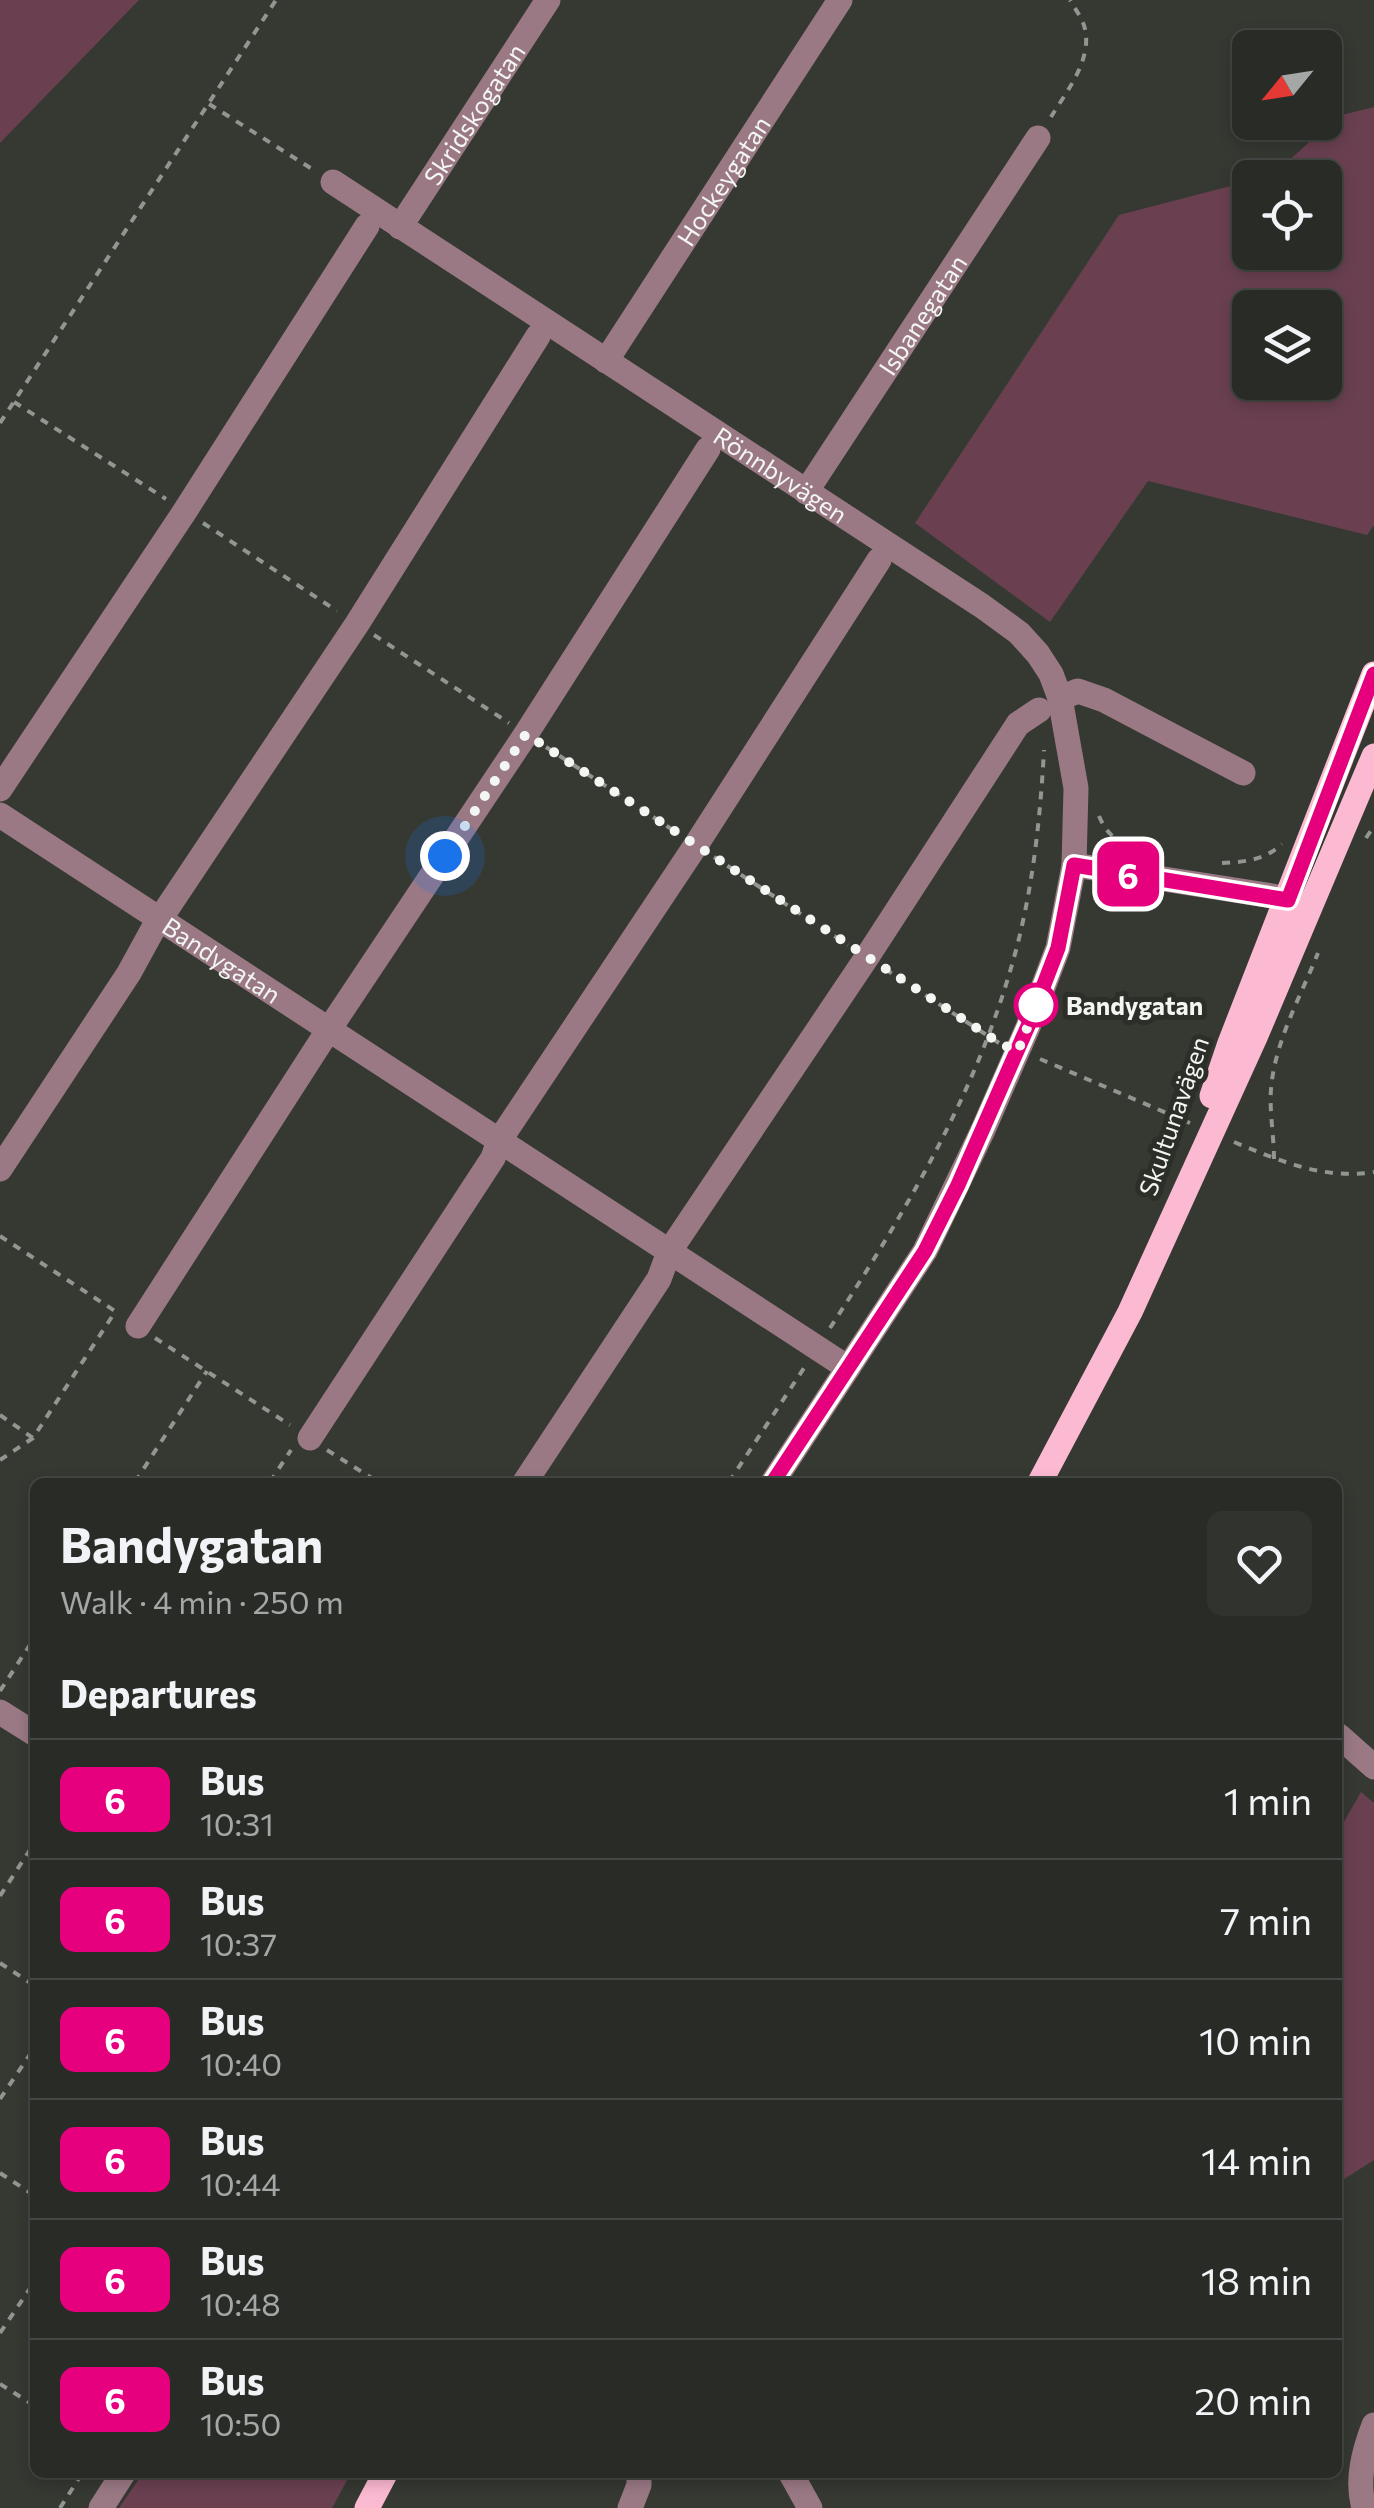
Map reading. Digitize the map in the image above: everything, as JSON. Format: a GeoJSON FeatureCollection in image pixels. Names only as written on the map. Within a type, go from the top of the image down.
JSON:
{"type":"FeatureCollection","features":[{"type":"Feature","properties":{"kind":"main road","name":"Skultunavägen"},"geometry":{"type":"LineString","coordinates":[[1048,1478],[1130,1312],[1256,1034],[1374,674]]}},
{"type":"Feature","properties":{"kind":"main road","name":"Skultunavägen"},"geometry":{"type":"LineString","coordinates":[[1300,902],[1374,756]]}},
{"type":"Feature","properties":{"kind":"main road"},"geometry":{"type":"LineString","coordinates":[[368,2508],[383,2478]]}},
{"type":"Feature","properties":{"kind":"street","name":"Skridskogatan"},"geometry":{"type":"LineString","coordinates":[[400,227],[548,0]]}},
{"type":"Feature","properties":{"kind":"street","name":"Hockeygatan"},"geometry":{"type":"LineString","coordinates":[[606,361],[840,0]]}},
{"type":"Feature","properties":{"kind":"street","name":"Isbanegatan"},"geometry":{"type":"LineString","coordinates":[[806,492],[1038,138]]}},
{"type":"Feature","properties":{"kind":"street","name":"Rönnbyvägen"},"geometry":{"type":"LineString","coordinates":[[333,182],[982,606],[1019,634],[1051,674],[1049,704],[1076,788],[1074,865],[1058,948],[1018,1051],[925,1251],[777,1478]]}},
{"type":"Feature","properties":{"kind":"street"},"geometry":{"type":"LineString","coordinates":[[0,788],[367,226]]}},
{"type":"Feature","properties":{"kind":"street"},"geometry":{"type":"LineString","coordinates":[[0,1169],[159,919],[357,624],[538,336]]}},
{"type":"Feature","properties":{"kind":"street"},"geometry":{"type":"LineString","coordinates":[[138,1326],[708,450]]}},
{"type":"Feature","properties":{"kind":"street"},"geometry":{"type":"LineString","coordinates":[[306,1436],[492,1158],[879,560]]}},
{"type":"Feature","properties":{"kind":"street"},"geometry":{"type":"LineString","coordinates":[[528,1478],[658,1279],[670,1252],[1018,724],[1078,690],[1242,772]]}},
{"type":"Feature","properties":{"kind":"street"},"geometry":{"type":"LineString","coordinates":[[1348,746],[1374,756]]}},
{"type":"Feature","properties":{"kind":"street","name":"Bandygatan"},"geometry":{"type":"LineString","coordinates":[[0,814],[848,1368]]}},
{"type":"Feature","properties":{"kind":"street"},"geometry":{"type":"LineString","coordinates":[[1074,865],[1300,902]]}},
{"type":"Feature","properties":{"kind":"street"},"geometry":{"type":"LineString","coordinates":[[0,1712],[30,1731]]}},
{"type":"Feature","properties":{"kind":"street"},"geometry":{"type":"LineString","coordinates":[[1342,1738],[1374,1766]]}},
{"type":"Feature","properties":{"kind":"street"},"geometry":{"type":"LineString","coordinates":[[1364,2508],[1360,2496],[1362,2455],[1374,2425]]}},
{"type":"Feature","properties":{"kind":"street"},"geometry":{"type":"LineString","coordinates":[[101,2508],[120,2478]]}},
{"type":"Feature","properties":{"kind":"street"},"geometry":{"type":"LineString","coordinates":[[630,2508],[639,2478]]}},
{"type":"Feature","properties":{"kind":"street"},"geometry":{"type":"LineString","coordinates":[[793,2478],[810,2508]]}},
{"type":"Feature","properties":{"kind":"path"},"geometry":{"type":"LineString","coordinates":[[0,423],[276,0]]}},
{"type":"Feature","properties":{"kind":"path"},"geometry":{"type":"LineString","coordinates":[[1038,138],[1083,59],[1085,28],[1070,0]]}},
{"type":"Feature","properties":{"kind":"path"},"geometry":{"type":"LineString","coordinates":[[208,104],[333,182]]}},
{"type":"Feature","properties":{"kind":"path"},"geometry":{"type":"LineString","coordinates":[[14,402],[988,1037],[1190,1123]]}},
{"type":"Feature","properties":{"kind":"path"},"geometry":{"type":"LineString","coordinates":[[733,1478],[868,1270],[931,1160],[988,1037],[1012,967],[1029,894],[1040,821],[1044,748]]}},
{"type":"Feature","properties":{"kind":"path"},"geometry":{"type":"LineString","coordinates":[[1365,839],[1374,826]]}},
{"type":"Feature","properties":{"kind":"path"},"geometry":{"type":"LineString","coordinates":[[1274,1159],[1270,1093],[1277,1052],[1321,946]]}},
{"type":"Feature","properties":{"kind":"path"},"geometry":{"type":"LineString","coordinates":[[1226,1138],[1297,1167],[1331,1173],[1374,1172]]}},
{"type":"Feature","properties":{"kind":"path"},"geometry":{"type":"LineString","coordinates":[[0,1236],[372,1478]]}},
{"type":"Feature","properties":{"kind":"path"},"geometry":{"type":"LineString","coordinates":[[0,1460],[34,1438],[116,1312]]}},
{"type":"Feature","properties":{"kind":"path"},"geometry":{"type":"LineString","coordinates":[[138,1478],[207,1371]]}},
{"type":"Feature","properties":{"kind":"path"},"geometry":{"type":"LineString","coordinates":[[0,1415],[34,1438]]}},
{"type":"Feature","properties":{"kind":"path"},"geometry":{"type":"LineString","coordinates":[[273,1478],[306,1436]]}},
{"type":"Feature","properties":{"kind":"path"},"geometry":{"type":"LineString","coordinates":[[0,1691],[30,1645]]}},
{"type":"Feature","properties":{"kind":"path"},"geometry":{"type":"LineString","coordinates":[[0,1896],[30,1850]]}},
{"type":"Feature","properties":{"kind":"path"},"geometry":{"type":"LineString","coordinates":[[0,1963],[30,1983]]}},
{"type":"Feature","properties":{"kind":"path"},"geometry":{"type":"LineString","coordinates":[[0,2100],[30,2055]]}},
{"type":"Feature","properties":{"kind":"path"},"geometry":{"type":"LineString","coordinates":[[0,2173],[30,2193]]}},
{"type":"Feature","properties":{"kind":"path"},"geometry":{"type":"LineString","coordinates":[[0,2333],[30,2288]]}},
{"type":"Feature","properties":{"kind":"path"},"geometry":{"type":"LineString","coordinates":[[0,2384],[30,2403]]}},
{"type":"Feature","properties":{"kind":"path"},"geometry":{"type":"LineString","coordinates":[[60,2508],[79,2478]]}},
{"type":"Feature","properties":{"kind":"shaded area"},"geometry":{"type":"Polygon","coordinates":[[[0,0],[139,0],[0,143],[0,0]]]}},
{"type":"Feature","properties":{"kind":"shaded area"},"geometry":{"type":"Polygon","coordinates":[[[1374,107],[1374,525],[1367,535],[1148,481],[1050,622],[915,523],[1119,215],[1232,186],[1232,270],[1342,270],[1342,160],[1290,160],[1312,140],[1342,140],[1342,115],[1374,107]]]}},
{"type":"Feature","properties":{"kind":"shaded area"},"geometry":{"type":"Polygon","coordinates":[[[1361,1792],[1374,1803],[1374,2160],[1342,2180],[1342,1825],[1361,1792]]]}},
{"type":"Feature","properties":{"kind":"shaded area"},"geometry":{"type":"Polygon","coordinates":[[[139,2478],[348,2478],[332,2508],[119,2508],[139,2478]]]}},
{"type":"Feature","properties":{"kind":"bus line","name":"6"},"geometry":{"type":"LineString","coordinates":[[776,1478],[925,1251],[945,1212],[1028,1026],[1058,948],[1074,865],[1288,900],[1374,674]]}},
{"type":"Feature","properties":{"kind":"place","name":"Bandygatan"},"geometry":{"type":"Point","coordinates":[1036,1005]}},
{"type":"Feature","properties":{"kind":"route"},"geometry":{"type":"LineString","coordinates":[[445,856],[526,734],[1001,1044],[1018,1051],[1038,1000],[1036,1005]]}}]}
